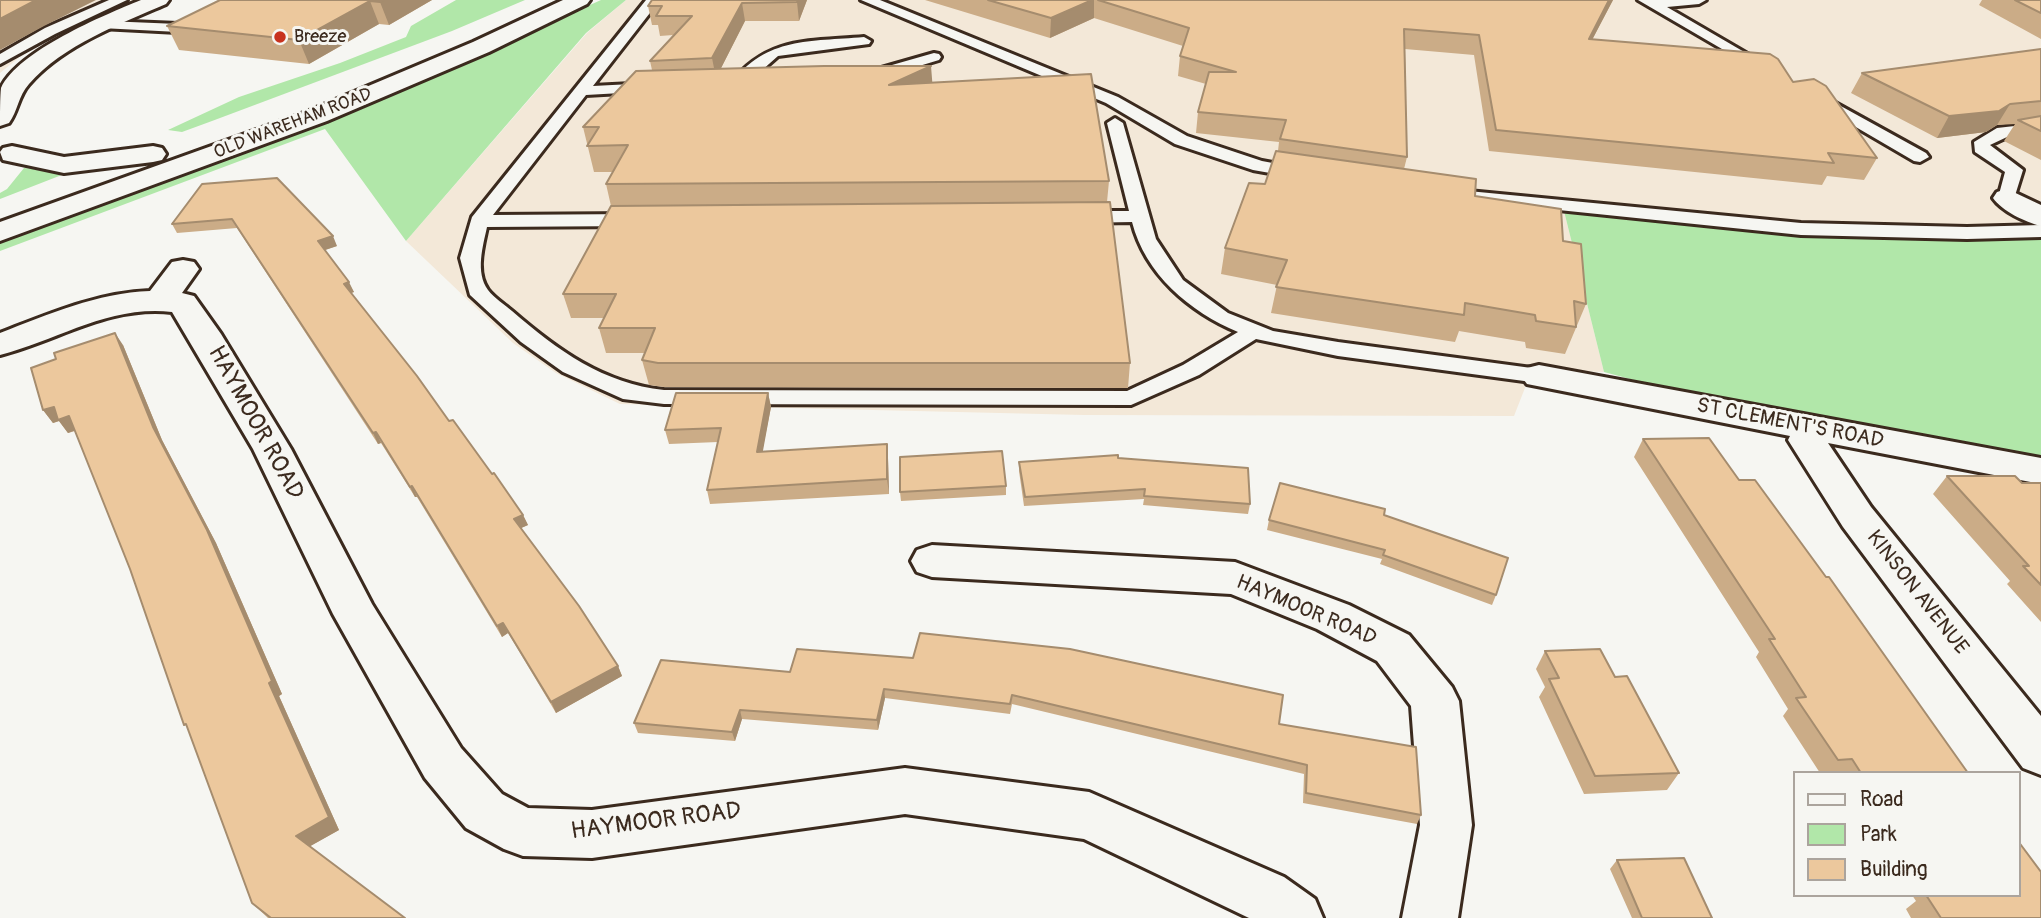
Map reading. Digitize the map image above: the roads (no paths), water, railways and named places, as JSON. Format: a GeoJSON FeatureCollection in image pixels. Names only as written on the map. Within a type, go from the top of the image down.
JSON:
{"type":"FeatureCollection","features":[{"type":"Feature","properties":{"kind":"street"},"geometry":{"type":"LineString","coordinates":[[0,118],[1,110],[14,85],[26,74],[69,43],[159,0]]}},
{"type":"Feature","properties":{"kind":"street","name":"OLD WAREHAM ROAD"},"geometry":{"type":"LineString","coordinates":[[1,194],[153,154],[465,35],[541,0]]}},
{"type":"Feature","properties":{"kind":"street","name":"OLD WAREHAM ROAD"},"geometry":{"type":"LineString","coordinates":[[0,232],[318,116],[481,47],[580,0]]}},
{"type":"Feature","properties":{"kind":"street"},"geometry":{"type":"LineString","coordinates":[[1,194],[6,143],[64,165],[153,154]]}},
{"type":"Feature","properties":{"kind":"street"},"geometry":{"type":"LineString","coordinates":[[2007,198],[2041,217]]}},
{"type":"Feature","properties":{"kind":"street","name":"HAYMOOR ROAD"},"geometry":{"type":"LineString","coordinates":[[0,345],[79,313],[124,302],[172,284],[272,449],[355,614],[443,763],[484,811],[523,831],[592,834],[905,791],[1089,816],[1264,896],[1295,918]]}},
{"type":"Feature","properties":{"kind":"street","name":"ST CLEMENT'S ROAD"},"geometry":{"type":"LineString","coordinates":[[1539,376],[2041,471]]}},
{"type":"Feature","properties":{"kind":"street","name":"KINSON AVENUE"},"geometry":{"type":"LineString","coordinates":[[1812,428],[1807,440],[1857,517],[2041,753]]}},
{"type":"Feature","properties":{"kind":"street","name":"HAYMOOR ROAD"},"geometry":{"type":"LineString","coordinates":[[932,561],[1235,578],[1334,617],[1393,648],[1435,701],[1446,825],[1430,918]]}},
{"type":"Feature","properties":{"kind":"lane"},"geometry":{"type":"LineString","coordinates":[[0,60],[50,30],[120,0]]}},
{"type":"Feature","properties":{"kind":"lane"},"geometry":{"type":"LineString","coordinates":[[653,0],[479,221],[470,258],[477,290],[528,337],[571,367],[631,394],[664,397],[1131,398],[1191,370],[1254,331]]}},
{"type":"Feature","properties":{"kind":"lane"},"geometry":{"type":"LineString","coordinates":[[868,0],[1112,100],[1181,140],[1259,166],[1317,176]]}},
{"type":"Feature","properties":{"kind":"lane"},"geometry":{"type":"LineString","coordinates":[[1649,2],[1699,0]]}},
{"type":"Feature","properties":{"kind":"lane"},"geometry":{"type":"LineString","coordinates":[[1649,2],[1780,77]]}},
{"type":"Feature","properties":{"kind":"lane"},"geometry":{"type":"LineString","coordinates":[[106,25],[178,28]]}},
{"type":"Feature","properties":{"kind":"lane"},"geometry":{"type":"LineString","coordinates":[[766,83],[732,84],[773,53],[791,48],[864,41]]}},
{"type":"Feature","properties":{"kind":"lane"},"geometry":{"type":"LineString","coordinates":[[859,77],[911,66],[934,57]]}},
{"type":"Feature","properties":{"kind":"lane"},"geometry":{"type":"LineString","coordinates":[[582,91],[665,88]]}},
{"type":"Feature","properties":{"kind":"lane"},"geometry":{"type":"LineString","coordinates":[[1804,91],[1920,157]]}},
{"type":"Feature","properties":{"kind":"lane"},"geometry":{"type":"LineString","coordinates":[[1115,123],[1146,239],[1176,284],[1221,317],[1268,336],[1338,349],[1539,376]]}},
{"type":"Feature","properties":{"kind":"lane"},"geometry":{"type":"LineString","coordinates":[[2007,198],[2014,170],[1980,148],[1982,142],[2003,132],[2041,128]]}},
{"type":"Feature","properties":{"kind":"lane"},"geometry":{"type":"LineString","coordinates":[[1437,192],[1646,216],[1801,229],[1967,233],[2041,231]]}},
{"type":"Feature","properties":{"kind":"lane"},"geometry":{"type":"LineString","coordinates":[[1058,217],[1140,216]]}},
{"type":"Feature","properties":{"kind":"lane"},"geometry":{"type":"LineString","coordinates":[[479,221],[658,220]]}},
{"type":"Feature","properties":{"kind":"place","name":"Breeze"},"geometry":{"type":"Point","coordinates":[280,37]}}]}
